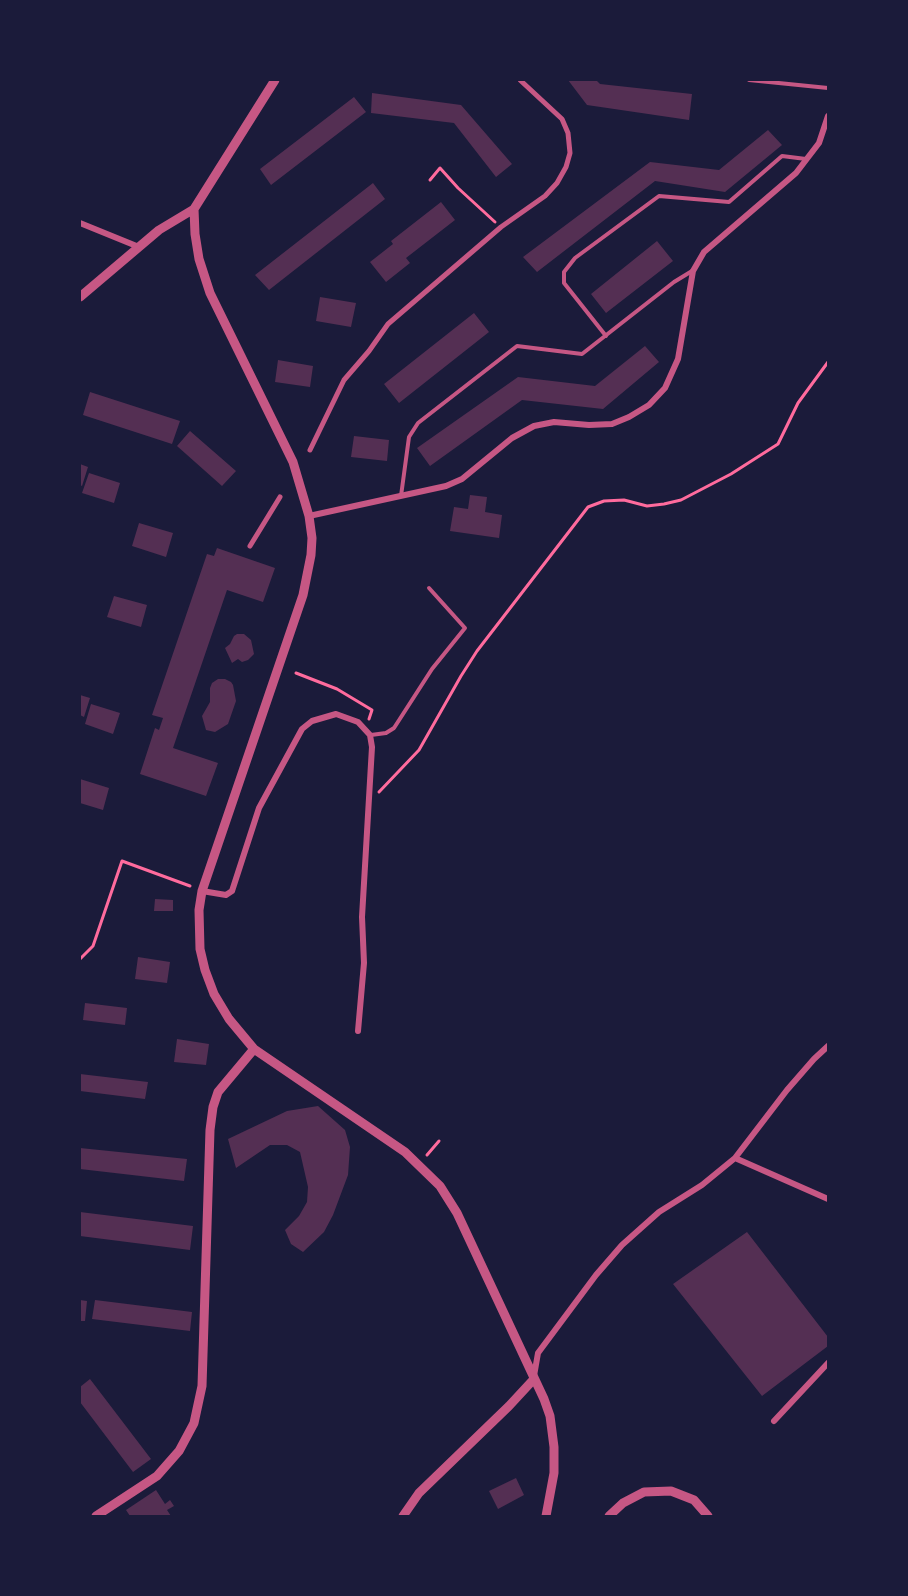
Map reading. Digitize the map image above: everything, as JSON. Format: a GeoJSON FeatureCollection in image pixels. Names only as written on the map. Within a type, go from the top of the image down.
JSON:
{"type":"FeatureCollection","features":[{"type":"Feature","properties":{"kind":"street"},"geometry":{"type":"LineString","coordinates":[[80,297],[159,230],[194,209],[275,80]]}},
{"type":"Feature","properties":{"kind":"street"},"geometry":{"type":"LineString","coordinates":[[310,450],[344,380],[388,324],[501,227],[545,196],[557,183],[566,167],[570,153],[568,133],[561,118],[520,80]]}},
{"type":"Feature","properties":{"kind":"street"},"geometry":{"type":"LineString","coordinates":[[309,516],[446,486],[462,478],[512,438],[534,426],[554,422],[612,424],[648,405],[665,388],[678,359],[693,271],[704,252],[796,173],[819,142],[828,116]]}},
{"type":"Feature","properties":{"kind":"street"},"geometry":{"type":"LineString","coordinates":[[194,209],[195,234],[204,278],[293,462],[309,516],[312,538],[303,594],[202,891],[199,928],[205,970],[214,994],[229,1019],[254,1049],[405,1152],[440,1185],[457,1213],[550,1416],[554,1447],[554,1473],[546,1516]]}},
{"type":"Feature","properties":{"kind":"street"},"geometry":{"type":"LineString","coordinates":[[80,223],[139,247]]}},
{"type":"Feature","properties":{"kind":"street"},"geometry":{"type":"LineString","coordinates":[[250,546],[280,497]]}},
{"type":"Feature","properties":{"kind":"street"},"geometry":{"type":"LineString","coordinates":[[202,891],[226,895],[232,891],[260,808],[302,729],[312,721],[336,714],[358,722],[370,735],[372,747],[362,917],[364,963],[358,1031]]}},
{"type":"Feature","properties":{"kind":"street"},"geometry":{"type":"LineString","coordinates":[[403,1516],[419,1493],[534,1379],[538,1353],[596,1275],[622,1245],[659,1212],[702,1185],[735,1158],[787,1090],[828,1046]]}},
{"type":"Feature","properties":{"kind":"street"},"geometry":{"type":"LineString","coordinates":[[96,1516],[156,1476],[179,1451],[194,1423],[202,1386],[210,1130],[213,1107],[218,1092],[254,1049]]}},
{"type":"Feature","properties":{"kind":"street"},"geometry":{"type":"LineString","coordinates":[[735,1158],[828,1199]]}},
{"type":"Feature","properties":{"kind":"street"},"geometry":{"type":"LineString","coordinates":[[774,1421],[828,1363]]}},
{"type":"Feature","properties":{"kind":"street"},"geometry":{"type":"LineString","coordinates":[[609,1516],[623,1503],[644,1492],[671,1491],[694,1500],[708,1516]]}},
{"type":"Feature","properties":{"kind":"lane"},"geometry":{"type":"LineString","coordinates":[[749,80],[828,88]]}},
{"type":"Feature","properties":{"kind":"lane"},"geometry":{"type":"LineString","coordinates":[[606,336],[564,283],[564,272],[575,258],[659,195],[729,202],[782,156],[808,159]]}},
{"type":"Feature","properties":{"kind":"lane"},"geometry":{"type":"LineString","coordinates":[[401,496],[409,437],[418,423],[517,346],[582,354],[674,282],[693,271]]}},
{"type":"Feature","properties":{"kind":"lane"},"geometry":{"type":"LineString","coordinates":[[370,735],[386,734],[394,728],[432,669],[465,628],[429,588]]}},
{"type":"Feature","properties":{"kind":"path"},"geometry":{"type":"LineString","coordinates":[[430,180],[440,168],[458,188],[501,227]]}},
{"type":"Feature","properties":{"kind":"path"},"geometry":{"type":"LineString","coordinates":[[369,801],[419,750],[477,651],[588,507],[604,501],[624,500],[647,506],[681,500],[741,468],[778,444],[798,403],[828,362]]}},
{"type":"Feature","properties":{"kind":"path"},"geometry":{"type":"LineString","coordinates":[[296,673],[337,689],[372,710]]}},
{"type":"Feature","properties":{"kind":"path"},"geometry":{"type":"LineString","coordinates":[[80,959],[93,946],[122,861],[189,886]]}},
{"type":"Feature","properties":{"kind":"path"},"geometry":{"type":"LineString","coordinates":[[427,1155],[439,1141]]}},
{"type":"Feature","properties":{"kind":"building"},"geometry":{"type":"Polygon","coordinates":[[[568,80],[596,80],[600,84],[692,94],[689,120],[587,105],[568,80]]]}},
{"type":"Feature","properties":{"kind":"building"},"geometry":{"type":"Polygon","coordinates":[[[372,93],[461,105],[512,164],[496,177],[454,123],[371,113],[372,93]]]}},
{"type":"Feature","properties":{"kind":"building"},"geometry":{"type":"Polygon","coordinates":[[[354,97],[366,112],[271,185],[260,169],[354,97]]]}},
{"type":"Feature","properties":{"kind":"building"},"geometry":{"type":"Polygon","coordinates":[[[768,130],[782,145],[725,192],[655,181],[537,272],[523,257],[650,162],[719,170],[768,130]]]}},
{"type":"Feature","properties":{"kind":"building"},"geometry":{"type":"Polygon","coordinates":[[[373,183],[385,199],[269,290],[255,275],[373,183]]]}},
{"type":"Feature","properties":{"kind":"building"},"geometry":{"type":"Polygon","coordinates":[[[441,202],[455,220],[406,258],[410,263],[386,282],[370,262],[393,244],[391,241],[441,202]]]}},
{"type":"Feature","properties":{"kind":"building"},"geometry":{"type":"Polygon","coordinates":[[[657,241],[673,261],[606,313],[591,294],[657,241]]]}},
{"type":"Feature","properties":{"kind":"building"},"geometry":{"type":"Polygon","coordinates":[[[320,297],[356,303],[351,327],[316,321],[320,297]]]}},
{"type":"Feature","properties":{"kind":"building"},"geometry":{"type":"Polygon","coordinates":[[[474,313],[489,332],[399,403],[384,384],[474,313]]]}},
{"type":"Feature","properties":{"kind":"building"},"geometry":{"type":"Polygon","coordinates":[[[645,346],[659,362],[603,409],[522,400],[430,466],[417,448],[518,377],[595,386],[645,346]]]}},
{"type":"Feature","properties":{"kind":"building"},"geometry":{"type":"Polygon","coordinates":[[[278,360],[313,366],[310,387],[275,382],[278,360]]]}},
{"type":"Feature","properties":{"kind":"building"},"geometry":{"type":"Polygon","coordinates":[[[90,392],[180,421],[172,444],[83,415],[90,392]]]}},
{"type":"Feature","properties":{"kind":"building"},"geometry":{"type":"Polygon","coordinates":[[[190,431],[236,471],[222,486],[177,446],[190,431]]]}},
{"type":"Feature","properties":{"kind":"building"},"geometry":{"type":"Polygon","coordinates":[[[354,436],[389,440],[387,461],[351,457],[354,436]]]}},
{"type":"Feature","properties":{"kind":"building"},"geometry":{"type":"Polygon","coordinates":[[[80,464],[88,467],[82,486],[80,485],[80,464]]]}},
{"type":"Feature","properties":{"kind":"building"},"geometry":{"type":"Polygon","coordinates":[[[89,473],[120,483],[114,503],[82,493],[89,473]]]}},
{"type":"Feature","properties":{"kind":"building"},"geometry":{"type":"Polygon","coordinates":[[[470,495],[487,497],[485,512],[502,515],[499,538],[450,531],[454,507],[468,509],[470,495]]]}},
{"type":"Feature","properties":{"kind":"building"},"geometry":{"type":"Polygon","coordinates":[[[139,523],[173,533],[166,557],[132,546],[139,523]]]}},
{"type":"Feature","properties":{"kind":"building"},"geometry":{"type":"Polygon","coordinates":[[[217,548],[275,568],[263,602],[227,590],[173,748],[218,763],[206,796],[140,774],[155,728],[159,730],[163,718],[152,715],[207,554],[214,556],[217,548]]]}},
{"type":"Feature","properties":{"kind":"building"},"geometry":{"type":"Polygon","coordinates":[[[114,596],[147,605],[141,627],[107,617],[114,596]]]}},
{"type":"Feature","properties":{"kind":"building"},"geometry":{"type":"Polygon","coordinates":[[[237,634],[244,634],[251,640],[254,654],[248,660],[242,662],[238,659],[232,663],[225,648],[237,634]]]}},
{"type":"Feature","properties":{"kind":"building"},"geometry":{"type":"Polygon","coordinates":[[[218,679],[231,682],[236,701],[228,724],[215,732],[206,730],[202,716],[210,702],[212,683],[218,679]]]}},
{"type":"Feature","properties":{"kind":"building"},"geometry":{"type":"Polygon","coordinates":[[[80,695],[90,698],[84,717],[80,715],[80,695]]]}},
{"type":"Feature","properties":{"kind":"building"},"geometry":{"type":"Polygon","coordinates":[[[91,704],[120,713],[113,734],[85,724],[91,704]]]}},
{"type":"Feature","properties":{"kind":"building"},"geometry":{"type":"Polygon","coordinates":[[[80,779],[109,788],[103,810],[80,803],[80,779]]]}},
{"type":"Feature","properties":{"kind":"building"},"geometry":{"type":"Polygon","coordinates":[[[155,899],[173,900],[173,911],[154,911],[155,899]]]}},
{"type":"Feature","properties":{"kind":"building"},"geometry":{"type":"Polygon","coordinates":[[[138,957],[170,962],[167,983],[135,979],[138,957]]]}},
{"type":"Feature","properties":{"kind":"building"},"geometry":{"type":"Polygon","coordinates":[[[85,1003],[127,1008],[125,1025],[83,1020],[85,1003]]]}},
{"type":"Feature","properties":{"kind":"building"},"geometry":{"type":"Polygon","coordinates":[[[177,1039],[209,1044],[206,1065],[174,1062],[177,1039]]]}},
{"type":"Feature","properties":{"kind":"building"},"geometry":{"type":"Polygon","coordinates":[[[80,1074],[148,1082],[145,1099],[80,1091],[80,1074]]]}},
{"type":"Feature","properties":{"kind":"building"},"geometry":{"type":"Polygon","coordinates":[[[318,1106],[345,1130],[350,1147],[348,1175],[324,1232],[303,1252],[291,1244],[285,1230],[299,1216],[307,1202],[308,1187],[300,1152],[287,1145],[270,1145],[236,1168],[228,1139],[287,1111],[318,1106]]]}},
{"type":"Feature","properties":{"kind":"building"},"geometry":{"type":"Polygon","coordinates":[[[80,1148],[187,1159],[184,1181],[80,1169],[80,1148]]]}},
{"type":"Feature","properties":{"kind":"building"},"geometry":{"type":"Polygon","coordinates":[[[80,1212],[193,1226],[190,1250],[80,1236],[80,1212]]]}},
{"type":"Feature","properties":{"kind":"building"},"geometry":{"type":"Polygon","coordinates":[[[747,1232],[828,1337],[828,1346],[762,1396],[673,1284],[747,1232]]]}},
{"type":"Feature","properties":{"kind":"building"},"geometry":{"type":"Polygon","coordinates":[[[80,1300],[87,1301],[85,1321],[80,1321],[80,1300]]]}},
{"type":"Feature","properties":{"kind":"building"},"geometry":{"type":"Polygon","coordinates":[[[95,1300],[192,1312],[190,1331],[92,1319],[95,1300]]]}},
{"type":"Feature","properties":{"kind":"building"},"geometry":{"type":"Polygon","coordinates":[[[90,1379],[151,1459],[133,1472],[80,1402],[80,1387],[90,1379]]]}},
{"type":"Feature","properties":{"kind":"building"},"geometry":{"type":"Polygon","coordinates":[[[516,1478],[524,1495],[498,1509],[489,1491],[516,1478]]]}},
{"type":"Feature","properties":{"kind":"building"},"geometry":{"type":"Polygon","coordinates":[[[156,1490],[165,1504],[170,1500],[174,1506],[167,1510],[171,1516],[130,1516],[126,1510],[156,1490]]]}}]}
